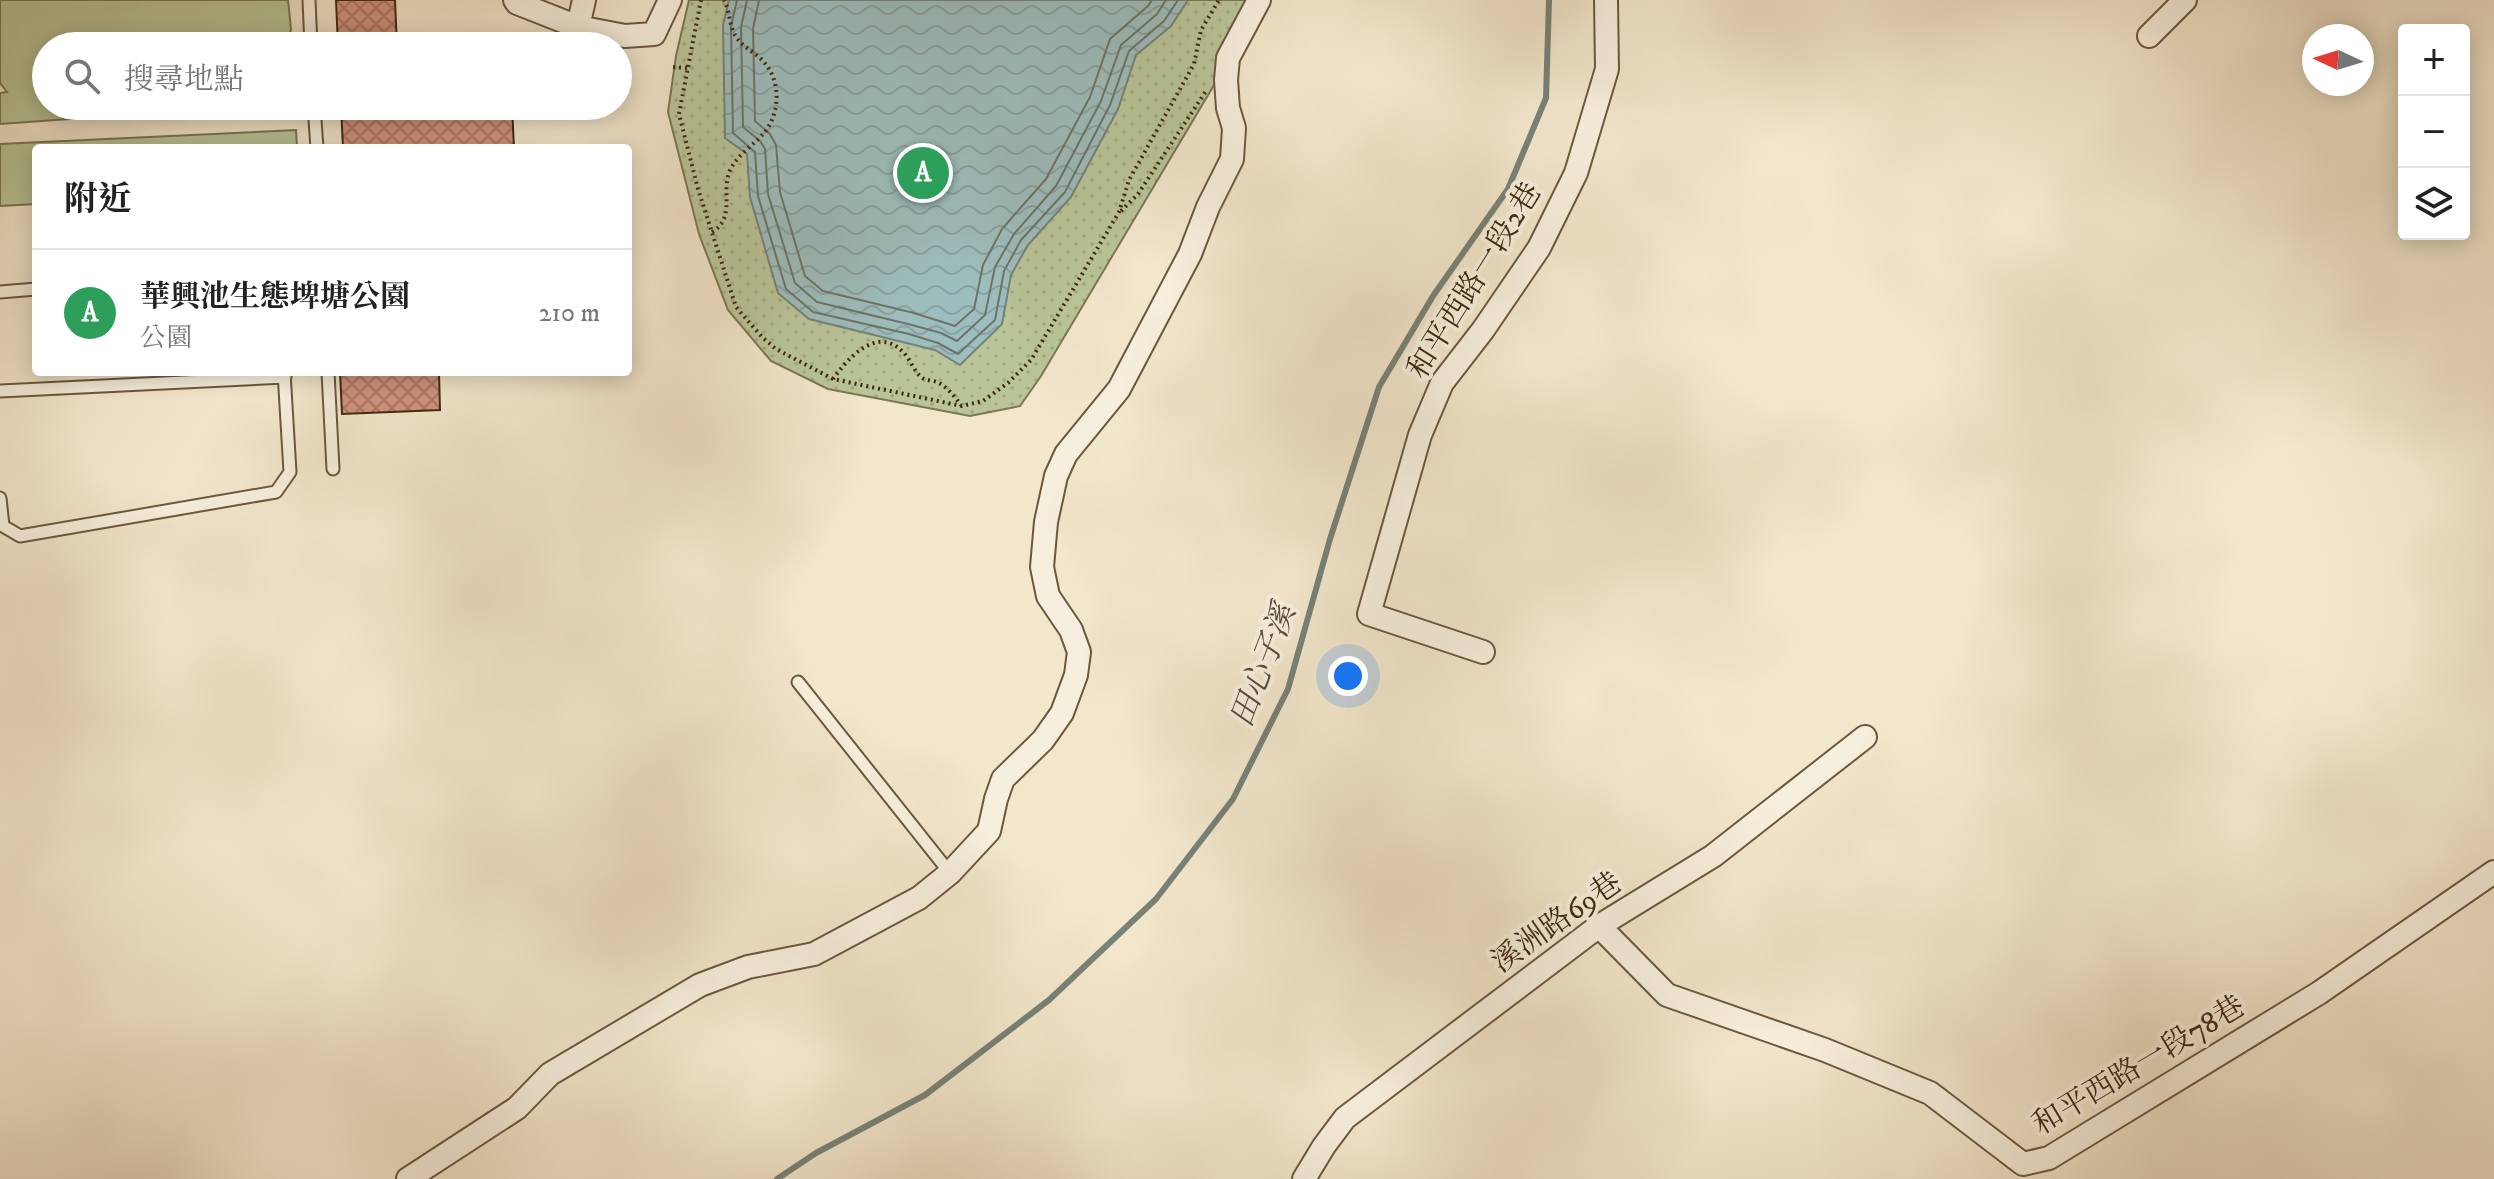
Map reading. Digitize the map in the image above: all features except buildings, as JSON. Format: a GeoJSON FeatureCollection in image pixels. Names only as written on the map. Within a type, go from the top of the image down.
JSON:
{"type":"FeatureCollection","features":[{"type":"Feature","properties":{"kind":"street"},"geometry":{"type":"LineString","coordinates":[[515,0],[578,27],[604,32]]}},
{"type":"Feature","properties":{"kind":"street"},"geometry":{"type":"LineString","coordinates":[[578,27],[584,0]]}},
{"type":"Feature","properties":{"kind":"street"},"geometry":{"type":"LineString","coordinates":[[632,36],[654,34],[670,0]]}},
{"type":"Feature","properties":{"kind":"street"},"geometry":{"type":"LineString","coordinates":[[408,1179],[517,1108],[550,1074],[700,985],[748,967],[814,954],[919,898],[950,873],[989,831],[1003,779],[1043,740],[1062,713],[1076,675],[1079,652],[1071,630],[1048,596],[1042,567],[1046,522],[1056,476],[1066,454],[1119,389],[1190,254],[1208,207],[1232,159],[1234,128],[1228,108],[1228,58],[1259,0]]}},
{"type":"Feature","properties":{"kind":"street","name":"和平西路一段2巷"},"geometry":{"type":"LineString","coordinates":[[1483,652],[1369,614],[1420,435],[1442,383],[1539,248],[1576,173],[1607,69],[1606,0]]}},
{"type":"Feature","properties":{"kind":"street"},"geometry":{"type":"LineString","coordinates":[[2149,36],[2185,0]]}},
{"type":"Feature","properties":{"kind":"street","name":"溪洲路69巷"},"geometry":{"type":"LineString","coordinates":[[1304,1179],[1345,1118],[1599,926],[1713,856],[1865,737]]}},
{"type":"Feature","properties":{"kind":"street","name":"和平西路一段78巷"},"geometry":{"type":"LineString","coordinates":[[1599,926],[1667,995],[1825,1050],[1930,1093],[2023,1164],[2049,1158],[2319,993],[2494,872]]}},
{"type":"Feature","properties":{"kind":"lane"},"geometry":{"type":"LineString","coordinates":[[309,0],[310,32]]}},
{"type":"Feature","properties":{"kind":"lane"},"geometry":{"type":"LineString","coordinates":[[315,120],[317,144]]}},
{"type":"Feature","properties":{"kind":"lane"},"geometry":{"type":"LineString","coordinates":[[0,292],[32,289]]}},
{"type":"Feature","properties":{"kind":"lane"},"geometry":{"type":"LineString","coordinates":[[0,391],[251,376]]}},
{"type":"Feature","properties":{"kind":"lane"},"geometry":{"type":"LineString","coordinates":[[0,498],[3,526],[20,536],[276,492],[290,472],[284,376]]}},
{"type":"Feature","properties":{"kind":"lane"},"geometry":{"type":"LineString","coordinates":[[328,376],[333,469]]}},
{"type":"Feature","properties":{"kind":"lane"},"geometry":{"type":"LineString","coordinates":[[798,682],[950,873]]}},
{"type":"Feature","properties":{"kind":"path"},"geometry":{"type":"LineString","coordinates":[[701,0],[679,114],[698,189],[736,307],[776,349],[833,379],[962,406],[983,401],[1008,383],[1031,360],[1119,212],[1129,180],[1194,64],[1201,30],[1219,0]]}},
{"type":"Feature","properties":{"kind":"path"},"geometry":{"type":"LineString","coordinates":[[712,232],[724,221],[727,212],[727,178],[732,165],[768,128],[776,109],[777,95],[768,67],[733,33],[724,0]]}},
{"type":"Feature","properties":{"kind":"path"},"geometry":{"type":"LineString","coordinates":[[673,67],[687,68]]}},
{"type":"Feature","properties":{"kind":"path"},"geometry":{"type":"LineString","coordinates":[[1119,212],[1138,194],[1208,87]]}},
{"type":"Feature","properties":{"kind":"path"},"geometry":{"type":"LineString","coordinates":[[833,379],[856,351],[868,345],[887,343],[901,349],[922,379],[939,383],[962,406]]}},
{"type":"Feature","properties":{"kind":"green space"},"geometry":{"type":"Polygon","coordinates":[[[0,0],[288,0],[290,32],[32,32],[32,120],[56,120],[0,124],[0,93],[7,92],[0,83],[0,0]]]}},
{"type":"Feature","properties":{"kind":"green space"},"geometry":{"type":"Polygon","coordinates":[[[689,0],[1249,0],[1225,43],[1214,85],[1041,376],[1020,406],[970,416],[828,389],[771,361],[728,310],[699,234],[668,112],[676,56],[689,0]]]}},
{"type":"Feature","properties":{"kind":"green space"},"geometry":{"type":"Polygon","coordinates":[[[296,130],[297,144],[32,144],[32,204],[0,206],[0,144],[296,130]]]}},
{"type":"Feature","properties":{"kind":"water"},"geometry":{"type":"Polygon","coordinates":[[[729,0],[1188,0],[1171,26],[1136,55],[1118,109],[1071,197],[1028,245],[1011,275],[1002,324],[960,365],[935,350],[809,319],[778,293],[750,197],[747,154],[725,138],[723,25],[729,0]]]}},
{"type":"Feature","properties":{"kind":"waterway","name":"田心子溪"},"geometry":{"type":"LineString","coordinates":[[777,1179],[816,1153],[925,1095],[1049,1000],[1156,899],[1233,799],[1288,689],[1330,539],[1379,387],[1433,296],[1508,189],[1546,98],[1549,0]]}},
{"type":"Feature","properties":{"kind":"place","name":"華興池生態埤塘公園"},"geometry":{"type":"Point","coordinates":[923,173]}}]}
